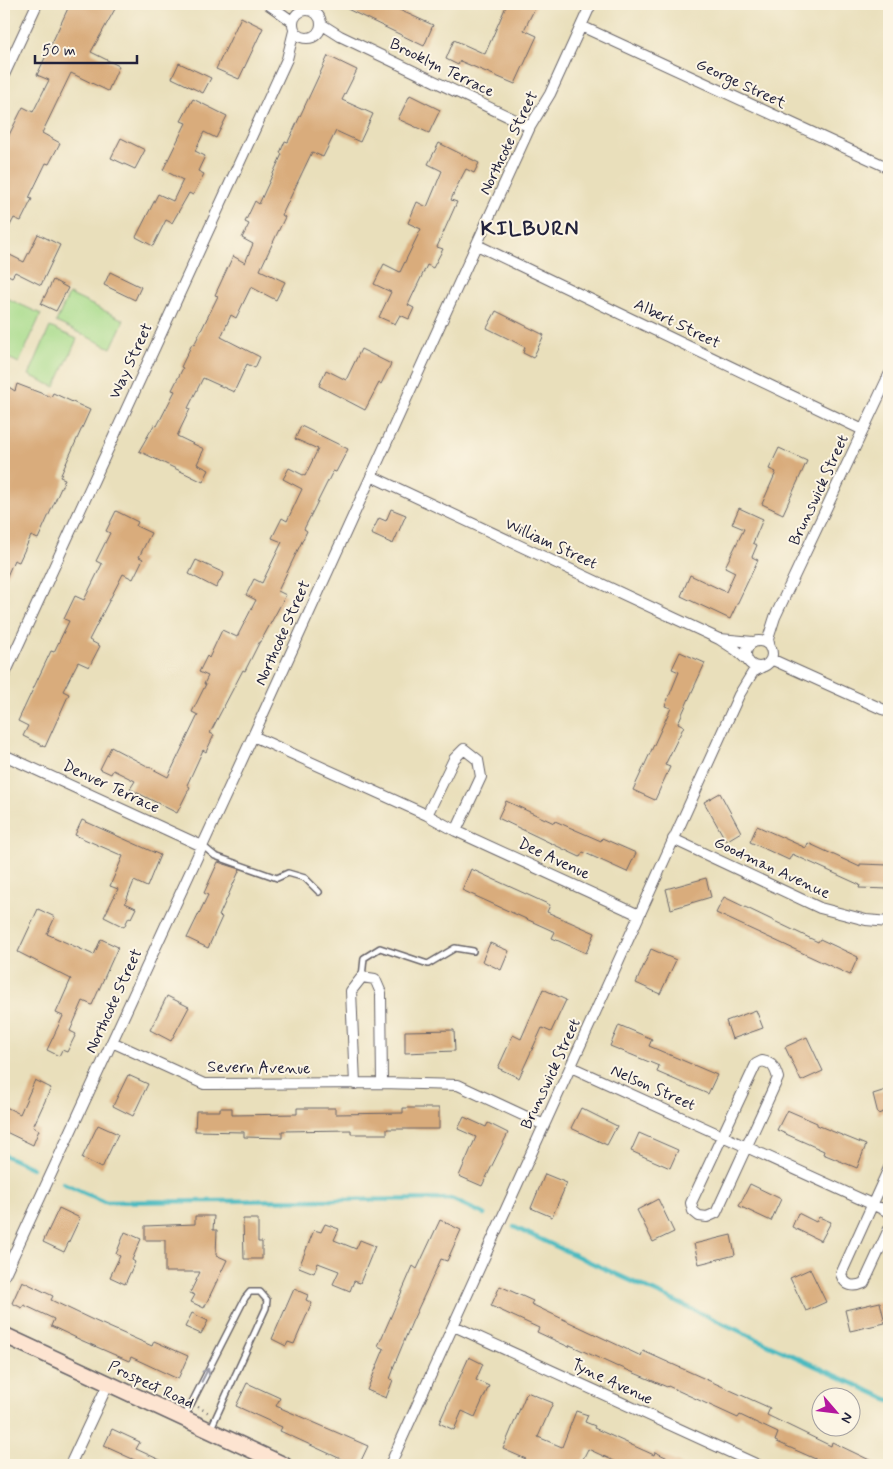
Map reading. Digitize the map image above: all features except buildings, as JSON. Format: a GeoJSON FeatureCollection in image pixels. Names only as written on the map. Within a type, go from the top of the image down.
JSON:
{"type":"FeatureCollection","features":[{"type":"Feature","properties":{"kind":"main road","name":"Prospect Road"},"geometry":{"type":"LineString","coordinates":[[4,1335],[284,1465]]}},
{"type":"Feature","properties":{"kind":"street"},"geometry":{"type":"LineString","coordinates":[[4,75],[37,4]]}},
{"type":"Feature","properties":{"kind":"street"},"geometry":{"type":"LineString","coordinates":[[270,4],[300,19],[312,37],[320,23],[321,4]]}},
{"type":"Feature","properties":{"kind":"street","name":"Northcote Street"},"geometry":{"type":"LineString","coordinates":[[4,1276],[253,736],[530,127],[550,94],[591,4]]}},
{"type":"Feature","properties":{"kind":"street","name":"Brooklyn Terrace"},"geometry":{"type":"LineString","coordinates":[[300,19],[312,10],[320,23],[340,36],[530,127]]}},
{"type":"Feature","properties":{"kind":"street","name":"Way Street"},"geometry":{"type":"LineString","coordinates":[[4,676],[286,59],[300,19]]}},
{"type":"Feature","properties":{"kind":"street","name":"George Street"},"geometry":{"type":"LineString","coordinates":[[581,26],[889,168]]}},
{"type":"Feature","properties":{"kind":"street","name":"Albert Street"},"geometry":{"type":"LineString","coordinates":[[477,246],[864,430]]}},
{"type":"Feature","properties":{"kind":"street","name":"Brunswick Street"},"geometry":{"type":"LineString","coordinates":[[770,648],[768,639],[775,617],[889,376]]}},
{"type":"Feature","properties":{"kind":"street","name":"William Street"},"geometry":{"type":"LineString","coordinates":[[372,476],[719,639],[747,660]]}},
{"type":"Feature","properties":{"kind":"street","name":"Brunswick Street"},"geometry":{"type":"LineString","coordinates":[[756,641],[775,617]]}},
{"type":"Feature","properties":{"kind":"street","name":"William Street"},"geometry":{"type":"LineString","coordinates":[[719,639],[756,641]]}},
{"type":"Feature","properties":{"kind":"street"},"geometry":{"type":"LineString","coordinates":[[756,641],[766,642],[770,648],[771,658],[762,667],[754,667],[747,660],[747,648],[756,641]]}},
{"type":"Feature","properties":{"kind":"street"},"geometry":{"type":"LineString","coordinates":[[771,658],[889,711]]}},
{"type":"Feature","properties":{"kind":"street","name":"Brunswick Street"},"geometry":{"type":"LineString","coordinates":[[739,695],[747,660]]}},
{"type":"Feature","properties":{"kind":"street","name":"Brunswick Street"},"geometry":{"type":"LineString","coordinates":[[390,1465],[739,695],[753,672],[762,667]]}},
{"type":"Feature","properties":{"kind":"street","name":"Dee Avenue"},"geometry":{"type":"LineString","coordinates":[[253,736],[427,815],[456,831],[639,915]]}},
{"type":"Feature","properties":{"kind":"street"},"geometry":{"type":"LineString","coordinates":[[427,815],[454,759],[464,749],[478,760],[481,777],[456,831]]}},
{"type":"Feature","properties":{"kind":"street","name":"Denver Terrace"},"geometry":{"type":"LineString","coordinates":[[5,754],[202,846]]}},
{"type":"Feature","properties":{"kind":"street","name":"Goodman Avenue"},"geometry":{"type":"LineString","coordinates":[[673,838],[820,908],[866,920],[889,922]]}},
{"type":"Feature","properties":{"kind":"street"},"geometry":{"type":"LineString","coordinates":[[355,1084],[351,991],[362,977],[375,979],[381,993],[382,1083]]}},
{"type":"Feature","properties":{"kind":"street","name":"Severn Avenue"},"geometry":{"type":"LineString","coordinates":[[112,1042],[204,1084],[382,1083],[458,1085],[544,1125]]}},
{"type":"Feature","properties":{"kind":"street"},"geometry":{"type":"LineString","coordinates":[[762,1061],[770,1062],[776,1068],[778,1078],[746,1147],[716,1213],[708,1217],[699,1216],[693,1211],[691,1203],[756,1064],[762,1061]]}},
{"type":"Feature","properties":{"kind":"street","name":"Nelson Street"},"geometry":{"type":"LineString","coordinates":[[571,1067],[889,1212]]}},
{"type":"Feature","properties":{"kind":"street"},"geometry":{"type":"LineString","coordinates":[[889,1168],[841,1274],[843,1280],[849,1285],[856,1286],[864,1283],[889,1229]]}},
{"type":"Feature","properties":{"kind":"street","name":"Tyne Avenue"},"geometry":{"type":"LineString","coordinates":[[454,1326],[758,1465]]}},
{"type":"Feature","properties":{"kind":"street"},"geometry":{"type":"LineString","coordinates":[[70,1465],[108,1384]]}},
{"type":"Feature","properties":{"kind":"lane"},"geometry":{"type":"LineString","coordinates":[[202,846],[215,856],[277,878],[288,873],[305,878],[319,892]]}},
{"type":"Feature","properties":{"kind":"lane"},"geometry":{"type":"LineString","coordinates":[[362,977],[364,958],[380,948],[428,964],[455,948],[473,951]]}},
{"type":"Feature","properties":{"kind":"lane"},"geometry":{"type":"LineString","coordinates":[[183,1419],[245,1298],[250,1292],[260,1292],[267,1300],[266,1308],[210,1431]]}},
{"type":"Feature","properties":{"kind":"path"},"geometry":{"type":"LineString","coordinates":[[195,1406],[213,1414]]}},
{"type":"Feature","properties":{"kind":"green space"},"geometry":{"type":"Polygon","coordinates":[[[69,294],[124,320],[111,348],[56,322],[69,294]]]}},
{"type":"Feature","properties":{"kind":"green space"},"geometry":{"type":"Polygon","coordinates":[[[4,297],[41,314],[19,363],[4,356],[4,297]]]}},
{"type":"Feature","properties":{"kind":"green space"},"geometry":{"type":"Polygon","coordinates":[[[50,327],[77,339],[55,387],[29,375],[50,327]]]}},
{"type":"Feature","properties":{"kind":"waterway"},"geometry":{"type":"LineString","coordinates":[[4,1155],[32,1168]]}},
{"type":"Feature","properties":{"kind":"waterway"},"geometry":{"type":"LineString","coordinates":[[63,1183],[104,1202],[451,1199],[484,1214]]}},
{"type":"Feature","properties":{"kind":"waterway"},"geometry":{"type":"LineString","coordinates":[[514,1227],[889,1400]]}},
{"type":"Feature","properties":{"kind":"district","name":"KILBURN"},"geometry":{"type":"Point","coordinates":[530,229]}}]}
